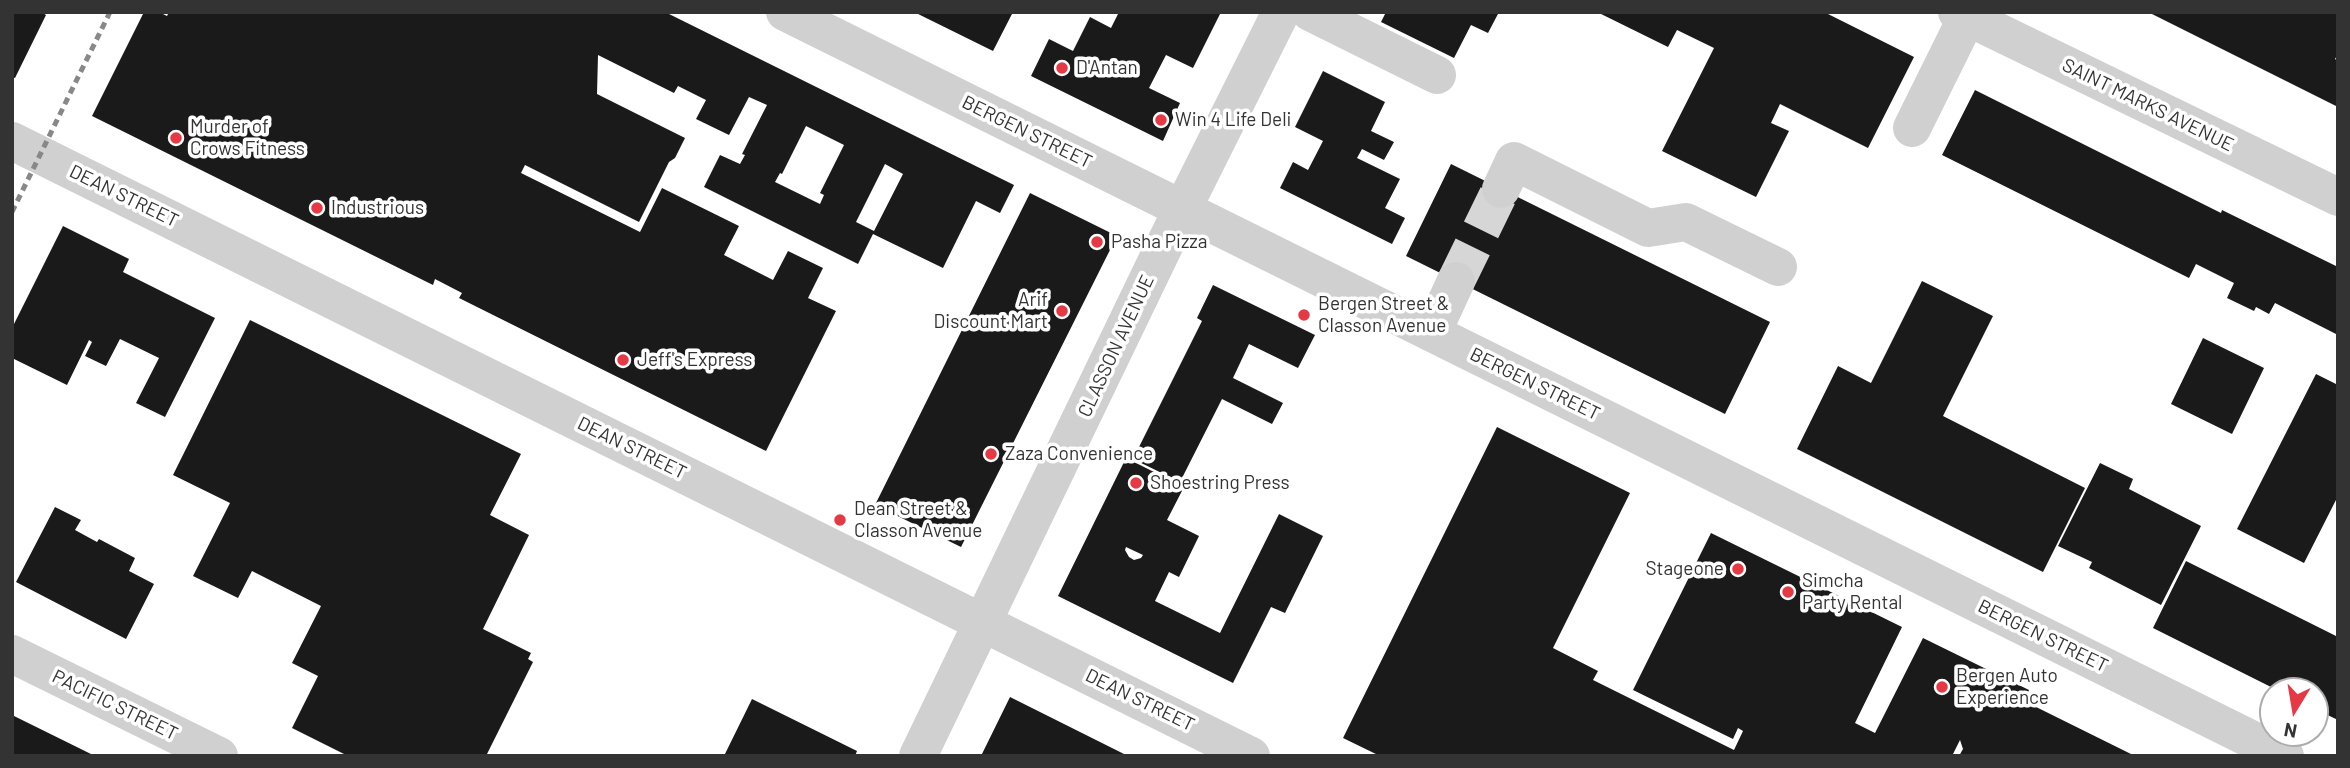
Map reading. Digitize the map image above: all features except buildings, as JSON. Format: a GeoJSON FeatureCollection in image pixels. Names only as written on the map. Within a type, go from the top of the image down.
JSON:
{"type":"FeatureCollection","features":[{"type":"Feature","properties":{"kind":"street","name":"BERGEN STREET"},"geometry":{"type":"LineString","coordinates":[[785,12],[2285,756]]}},
{"type":"Feature","properties":{"kind":"street","name":"CLASSON AVENUE"},"geometry":{"type":"LineString","coordinates":[[918,756],[1182,209],[1281,12]]}},
{"type":"Feature","properties":{"kind":"street"},"geometry":{"type":"LineString","coordinates":[[1310,12],[1437,75]]}},
{"type":"Feature","properties":{"kind":"street"},"geometry":{"type":"LineString","coordinates":[[1912,128],[1962,15]]}},
{"type":"Feature","properties":{"kind":"street","name":"SAINT MARKS AVENUE"},"geometry":{"type":"LineString","coordinates":[[1962,15],[2338,198]]}},
{"type":"Feature","properties":{"kind":"street","name":"DEAN STREET"},"geometry":{"type":"LineString","coordinates":[[12,141],[1251,756]]}},
{"type":"Feature","properties":{"kind":"street"},"geometry":{"type":"LineString","coordinates":[[1501,189],[1514,161],[1648,228],[1686,222],[1778,267]]}},
{"type":"Feature","properties":{"kind":"street"},"geometry":{"type":"LineString","coordinates":[[1432,333],[1457,281]]}},
{"type":"Feature","properties":{"kind":"street","name":"PACIFIC STREET"},"geometry":{"type":"LineString","coordinates":[[12,653],[219,756]]}},
{"type":"Feature","properties":{"kind":"tunnel"},"geometry":{"type":"LineString","coordinates":[[1456,281],[1501,189]]}},
{"type":"Feature","properties":{"kind":"railway"},"geometry":{"type":"LineString","coordinates":[[12,212],[110,12]]}},
{"type":"Feature","properties":{"kind":"place","name":"D'Antan"},"geometry":{"type":"Point","coordinates":[1062,68]}},
{"type":"Feature","properties":{"kind":"place","name":"Win 4 Life Deli"},"geometry":{"type":"Point","coordinates":[1161,120]}},
{"type":"Feature","properties":{"kind":"place","name":"Murder of Crows Fitness"},"geometry":{"type":"Point","coordinates":[176,138]}},
{"type":"Feature","properties":{"kind":"place","name":"Industrious"},"geometry":{"type":"Point","coordinates":[317,208]}},
{"type":"Feature","properties":{"kind":"place","name":"Pasha Pizza"},"geometry":{"type":"Point","coordinates":[1097,242]}},
{"type":"Feature","properties":{"kind":"place","name":"Arif Discount Mart"},"geometry":{"type":"Point","coordinates":[1062,311]}},
{"type":"Feature","properties":{"kind":"place","name":"Bergen Street & Classon Avenue"},"geometry":{"type":"Point","coordinates":[1304,315]}},
{"type":"Feature","properties":{"kind":"place","name":"Jeff's Express"},"geometry":{"type":"Point","coordinates":[623,360]}},
{"type":"Feature","properties":{"kind":"place","name":"Zaza Convenience"},"geometry":{"type":"Point","coordinates":[991,454]}},
{"type":"Feature","properties":{"kind":"place","name":"Shoestring Press"},"geometry":{"type":"Point","coordinates":[1136,483]}},
{"type":"Feature","properties":{"kind":"place","name":"Dean Street & Classon Avenue"},"geometry":{"type":"Point","coordinates":[840,520]}},
{"type":"Feature","properties":{"kind":"place","name":"Stageone"},"geometry":{"type":"Point","coordinates":[1738,569]}},
{"type":"Feature","properties":{"kind":"place","name":"Simcha Party Rental"},"geometry":{"type":"Point","coordinates":[1788,592]}},
{"type":"Feature","properties":{"kind":"place","name":"Bergen Auto Experience"},"geometry":{"type":"Point","coordinates":[1942,687]}}]}
